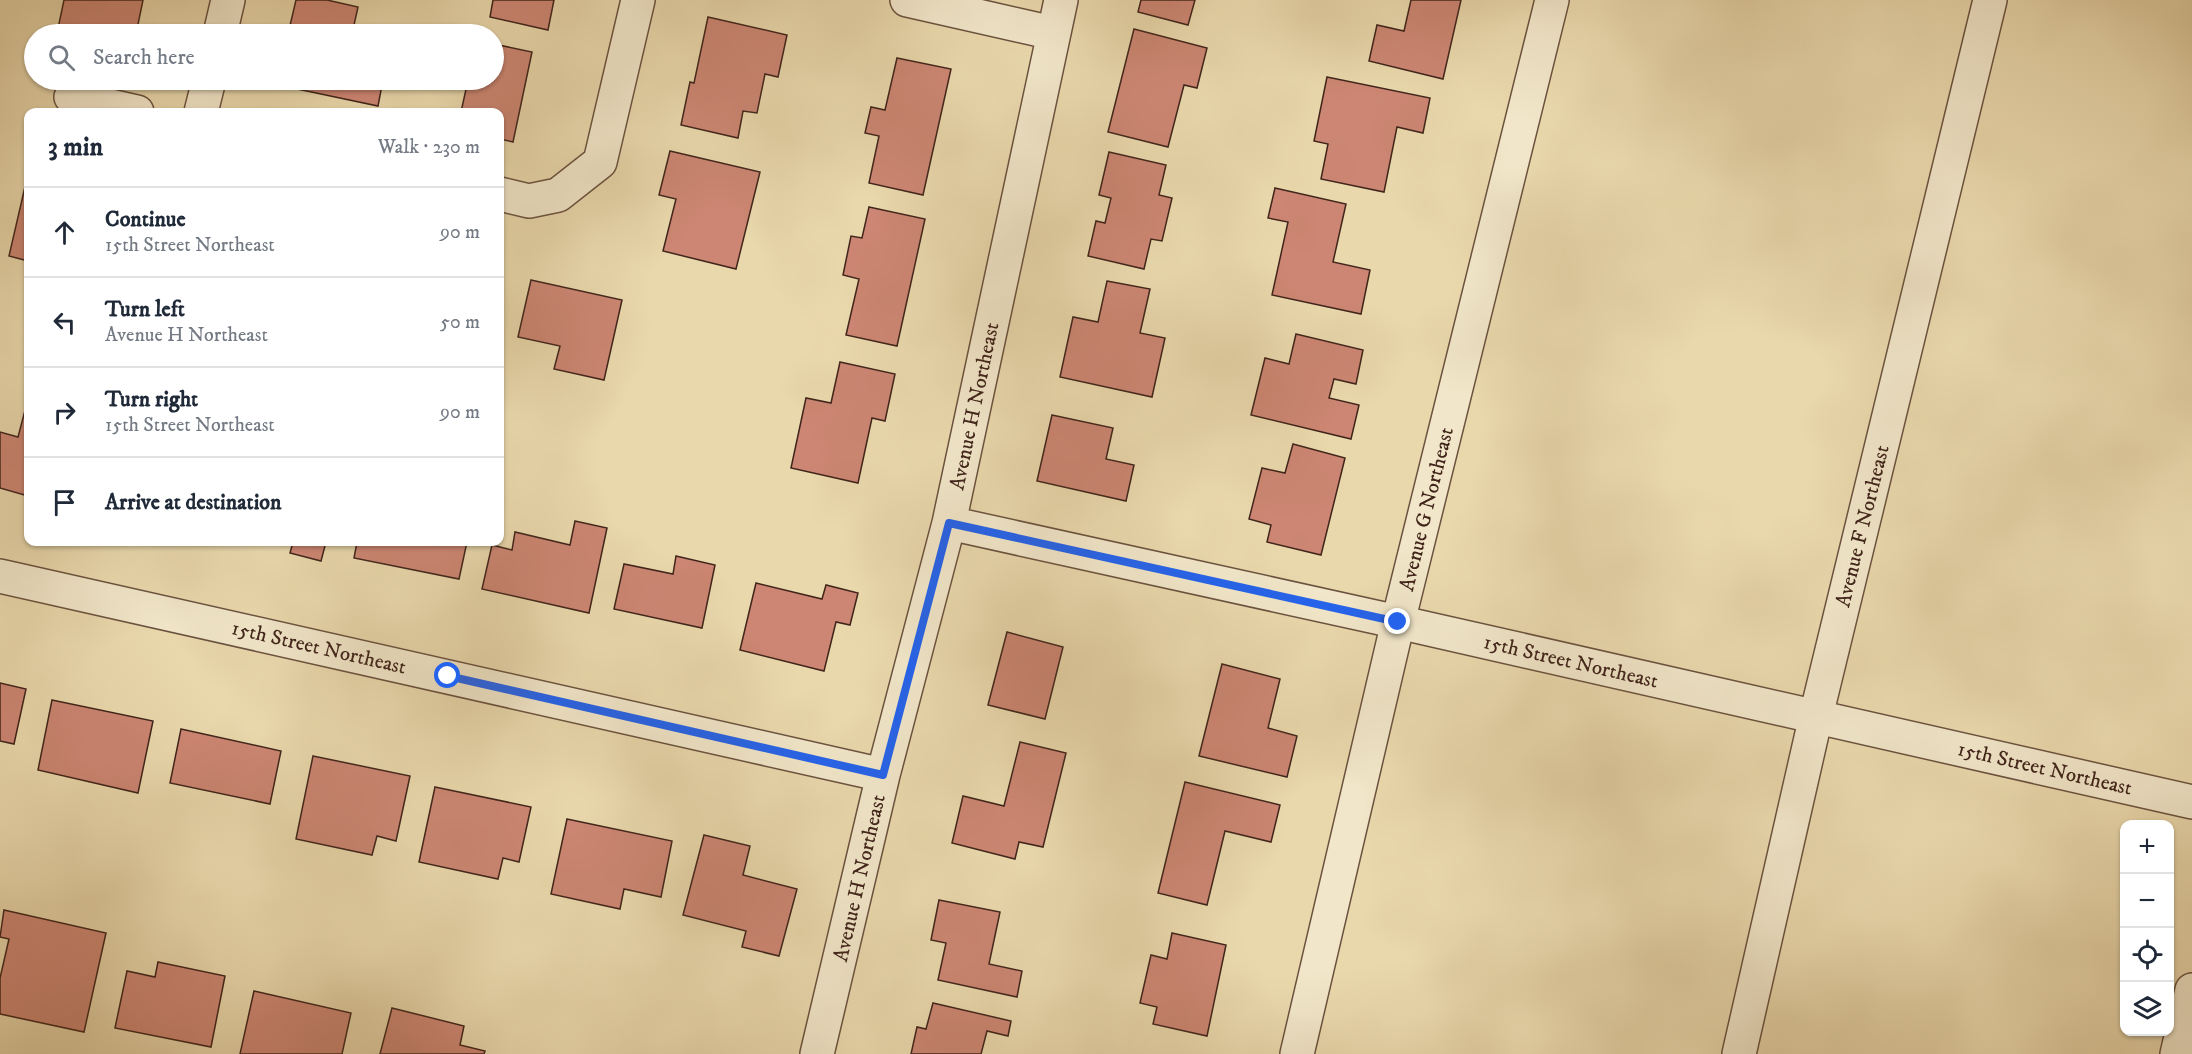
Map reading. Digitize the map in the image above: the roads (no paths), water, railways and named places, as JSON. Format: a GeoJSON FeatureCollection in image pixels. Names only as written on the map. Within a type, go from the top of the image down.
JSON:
{"type":"FeatureCollection","features":[{"type":"Feature","properties":{"kind":"street"},"geometry":{"type":"LineString","coordinates":[[222,24],[228,0]]}},
{"type":"Feature","properties":{"kind":"street"},"geometry":{"type":"LineString","coordinates":[[504,195],[529,201],[558,195],[600,162],[638,0]]}},
{"type":"Feature","properties":{"kind":"street"},"geometry":{"type":"LineString","coordinates":[[907,0],[1053,33]]}},
{"type":"Feature","properties":{"kind":"street","name":"Avenue H Northeast"},"geometry":{"type":"LineString","coordinates":[[817,1054],[883,775],[949,523],[1061,0]]}},
{"type":"Feature","properties":{"kind":"street","name":"Avenue G Northeast"},"geometry":{"type":"LineString","coordinates":[[1298,1054],[1398,622],[1552,0]]}},
{"type":"Feature","properties":{"kind":"street","name":"Avenue F Northeast"},"geometry":{"type":"LineString","coordinates":[[1739,1054],[1816,716],[1990,0]]}},
{"type":"Feature","properties":{"kind":"street"},"geometry":{"type":"LineString","coordinates":[[202,108],[206,90]]}},
{"type":"Feature","properties":{"kind":"street"},"geometry":{"type":"LineString","coordinates":[[71,97],[119,108]]}},
{"type":"Feature","properties":{"kind":"street","name":"15th Street Northeast"},"geometry":{"type":"LineString","coordinates":[[949,523],[2192,802]]}},
{"type":"Feature","properties":{"kind":"street","name":"15th Street Northeast"},"geometry":{"type":"LineString","coordinates":[[0,576],[883,775]]}},
{"type":"Feature","properties":{"kind":"street"},"geometry":{"type":"LineString","coordinates":[[2177,1054],[2192,990]]}}]}
